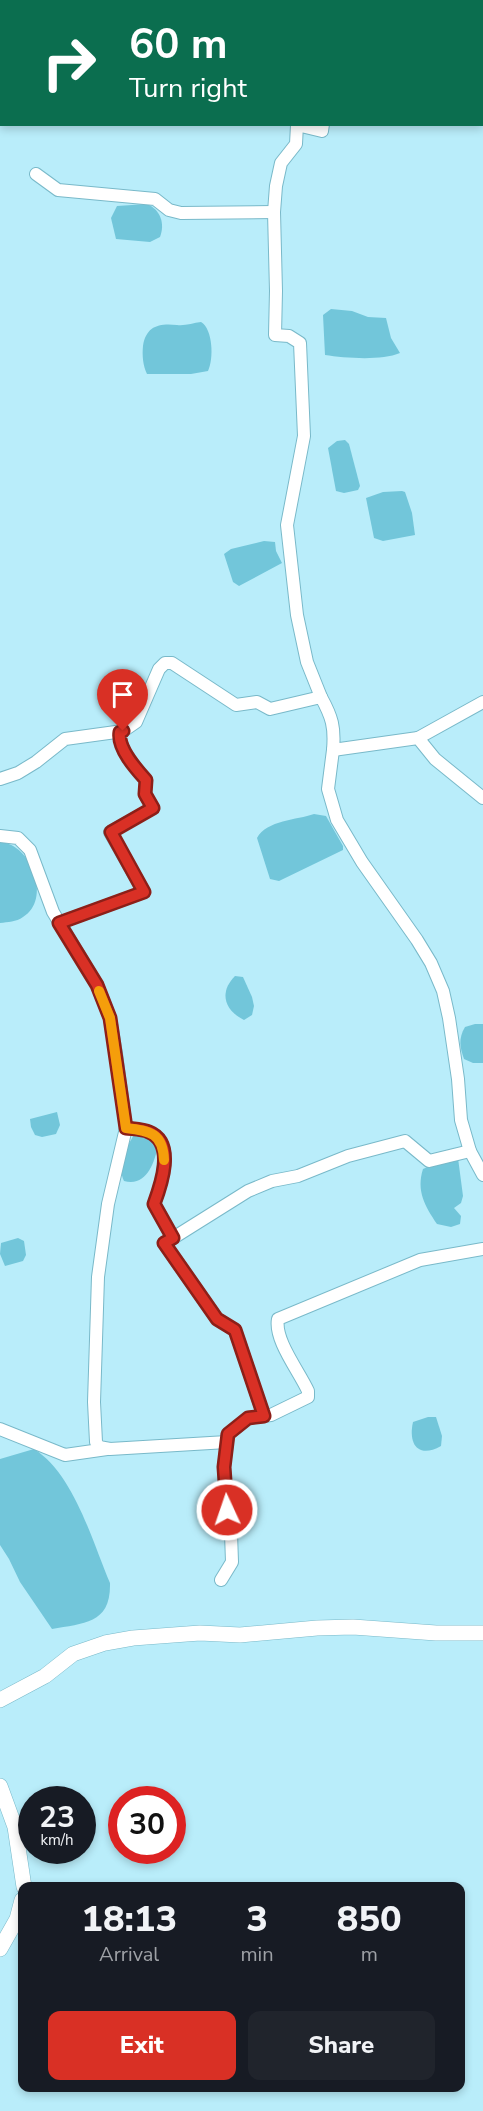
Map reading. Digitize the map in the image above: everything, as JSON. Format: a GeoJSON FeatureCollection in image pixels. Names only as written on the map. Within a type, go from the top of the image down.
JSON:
{"type":"FeatureCollection","features":[{"type":"Feature","properties":{"kind":"main road"},"geometry":{"type":"LineString","coordinates":[[0,1700],[45,1676],[73,1654],[105,1643],[133,1638],[200,1633],[240,1635],[353,1627],[436,1633],[483,1633]]}},
{"type":"Feature","properties":{"kind":"main road"},"geometry":{"type":"LineString","coordinates":[[0,1786],[15,1827],[23,1882]]}},
{"type":"Feature","properties":{"kind":"main road"},"geometry":{"type":"LineString","coordinates":[[0,1949],[18,1914]]}},
{"type":"Feature","properties":{"kind":"street"},"geometry":{"type":"LineString","coordinates":[[297,126],[296,144],[281,163],[274,212],[275,336],[289,336],[300,343],[304,435],[287,525],[297,615],[307,663],[321,697],[332,716],[334,737],[328,789],[338,820],[362,862],[417,940],[431,963],[443,991],[453,1049],[461,1120],[470,1151],[483,1175]]}},
{"type":"Feature","properties":{"kind":"street"},"geometry":{"type":"LineString","coordinates":[[301,126],[322,131],[323,126]]}},
{"type":"Feature","properties":{"kind":"street"},"geometry":{"type":"LineString","coordinates":[[36,174],[58,190],[154,199],[169,210],[181,213],[274,212]]}},
{"type":"Feature","properties":{"kind":"street"},"geometry":{"type":"LineString","coordinates":[[0,779],[18,773],[64,740],[120,732],[131,727],[136,722],[159,669],[165,663],[172,663],[236,705],[257,702],[270,709],[321,697]]}},
{"type":"Feature","properties":{"kind":"street"},"geometry":{"type":"LineString","coordinates":[[333,750],[418,738],[483,702]]}},
{"type":"Feature","properties":{"kind":"street"},"geometry":{"type":"LineString","coordinates":[[59,923],[144,892],[111,832],[153,808],[145,794],[146,780],[123,747],[120,732]]}},
{"type":"Feature","properties":{"kind":"street"},"geometry":{"type":"LineString","coordinates":[[418,738],[435,759],[483,798]]}},
{"type":"Feature","properties":{"kind":"street"},"geometry":{"type":"LineString","coordinates":[[0,836],[18,838],[30,850],[53,912],[97,985],[110,1018],[126,1128],[108,1204],[98,1277],[94,1402],[96,1442],[99,1447],[110,1449]]}},
{"type":"Feature","properties":{"kind":"street"},"geometry":{"type":"LineString","coordinates":[[126,1128],[148,1131],[155,1135],[163,1147],[164,1173],[154,1204],[173,1238]]}},
{"type":"Feature","properties":{"kind":"street"},"geometry":{"type":"LineString","coordinates":[[264,1416],[235,1330],[217,1319],[164,1243],[248,1191],[272,1181],[298,1176],[348,1156],[405,1141],[429,1161],[470,1151]]}},
{"type":"Feature","properties":{"kind":"street"},"geometry":{"type":"LineString","coordinates":[[222,1580],[232,1562],[224,1467],[228,1434],[248,1418],[271,1415],[308,1397],[308,1391],[288,1356],[277,1328],[278,1319],[420,1260],[483,1249]]}},
{"type":"Feature","properties":{"kind":"street"},"geometry":{"type":"LineString","coordinates":[[0,1429],[65,1455],[110,1449],[227,1443]]}},
{"type":"Feature","properties":{"kind":"water"},"geometry":{"type":"Polygon","coordinates":[[[147,204],[156,210],[161,218],[160,237],[150,242],[116,239],[111,218],[117,206],[147,204]]]}},
{"type":"Feature","properties":{"kind":"water"},"geometry":{"type":"Polygon","coordinates":[[[331,309],[352,311],[368,317],[386,318],[391,338],[400,353],[373,358],[325,355],[323,315],[331,309]]]}},
{"type":"Feature","properties":{"kind":"water"},"geometry":{"type":"Polygon","coordinates":[[[201,322],[210,337],[211,359],[208,371],[191,374],[147,374],[143,349],[150,330],[159,325],[201,322]]]}},
{"type":"Feature","properties":{"kind":"water"},"geometry":{"type":"Polygon","coordinates":[[[345,440],[349,444],[360,486],[358,490],[344,493],[336,491],[328,448],[337,441],[345,440]]]}},
{"type":"Feature","properties":{"kind":"water"},"geometry":{"type":"Polygon","coordinates":[[[383,492],[405,492],[412,513],[415,535],[383,541],[374,538],[366,498],[383,492]]]}},
{"type":"Feature","properties":{"kind":"water"},"geometry":{"type":"Polygon","coordinates":[[[264,541],[275,542],[276,551],[282,563],[239,586],[233,582],[224,554],[231,549],[264,541]]]}},
{"type":"Feature","properties":{"kind":"water"},"geometry":{"type":"Polygon","coordinates":[[[314,814],[326,816],[343,850],[279,881],[270,879],[257,838],[275,824],[314,814]]]}},
{"type":"Feature","properties":{"kind":"water"},"geometry":{"type":"Polygon","coordinates":[[[0,842],[11,845],[21,852],[29,862],[37,886],[32,909],[18,920],[0,923],[0,842]]]}},
{"type":"Feature","properties":{"kind":"water"},"geometry":{"type":"Polygon","coordinates":[[[235,976],[243,977],[254,1006],[252,1015],[244,1020],[232,1011],[226,1000],[227,988],[235,976]]]}},
{"type":"Feature","properties":{"kind":"water"},"geometry":{"type":"Polygon","coordinates":[[[483,1024],[483,1063],[473,1063],[464,1059],[461,1051],[460,1043],[465,1027],[483,1024]]]}},
{"type":"Feature","properties":{"kind":"water"},"geometry":{"type":"Polygon","coordinates":[[[57,1112],[60,1125],[56,1134],[42,1137],[35,1135],[30,1119],[57,1112]]]}},
{"type":"Feature","properties":{"kind":"water"},"geometry":{"type":"Polygon","coordinates":[[[143,1133],[158,1146],[154,1160],[148,1172],[138,1181],[124,1181],[121,1170],[125,1151],[134,1135],[143,1133]]]}},
{"type":"Feature","properties":{"kind":"water"},"geometry":{"type":"Polygon","coordinates":[[[458,1158],[463,1196],[461,1203],[454,1208],[461,1216],[460,1224],[451,1227],[437,1224],[429,1211],[421,1191],[421,1177],[423,1169],[439,1162],[458,1158]]]}},
{"type":"Feature","properties":{"kind":"water"},"geometry":{"type":"Polygon","coordinates":[[[18,1238],[24,1241],[26,1255],[23,1261],[5,1266],[0,1254],[1,1243],[18,1238]]]}},
{"type":"Feature","properties":{"kind":"water"},"geometry":{"type":"Polygon","coordinates":[[[436,1417],[442,1436],[441,1446],[426,1451],[416,1447],[412,1430],[413,1422],[436,1417]]]}},
{"type":"Feature","properties":{"kind":"water"},"geometry":{"type":"Polygon","coordinates":[[[34,1449],[48,1460],[71,1491],[110,1583],[106,1607],[101,1614],[85,1623],[52,1629],[20,1582],[0,1545],[0,1459],[34,1449]]]}},
{"type":"Feature","properties":{"kind":"slow traffic"},"geometry":{"type":"LineString","coordinates":[[99,991],[110,1018],[126,1128],[148,1131],[155,1135],[163,1147],[164,1160]]}},
{"type":"Feature","properties":{"kind":"route"},"geometry":{"type":"LineString","coordinates":[[123,731],[119,736],[121,742],[146,780],[145,794],[153,808],[111,832],[144,892],[59,923],[97,985],[110,1018],[126,1128],[148,1131],[155,1135],[163,1147],[164,1173],[154,1204],[173,1238],[164,1243],[217,1319],[235,1330],[264,1416],[248,1418],[228,1434],[224,1467],[227,1510]]}}]}
